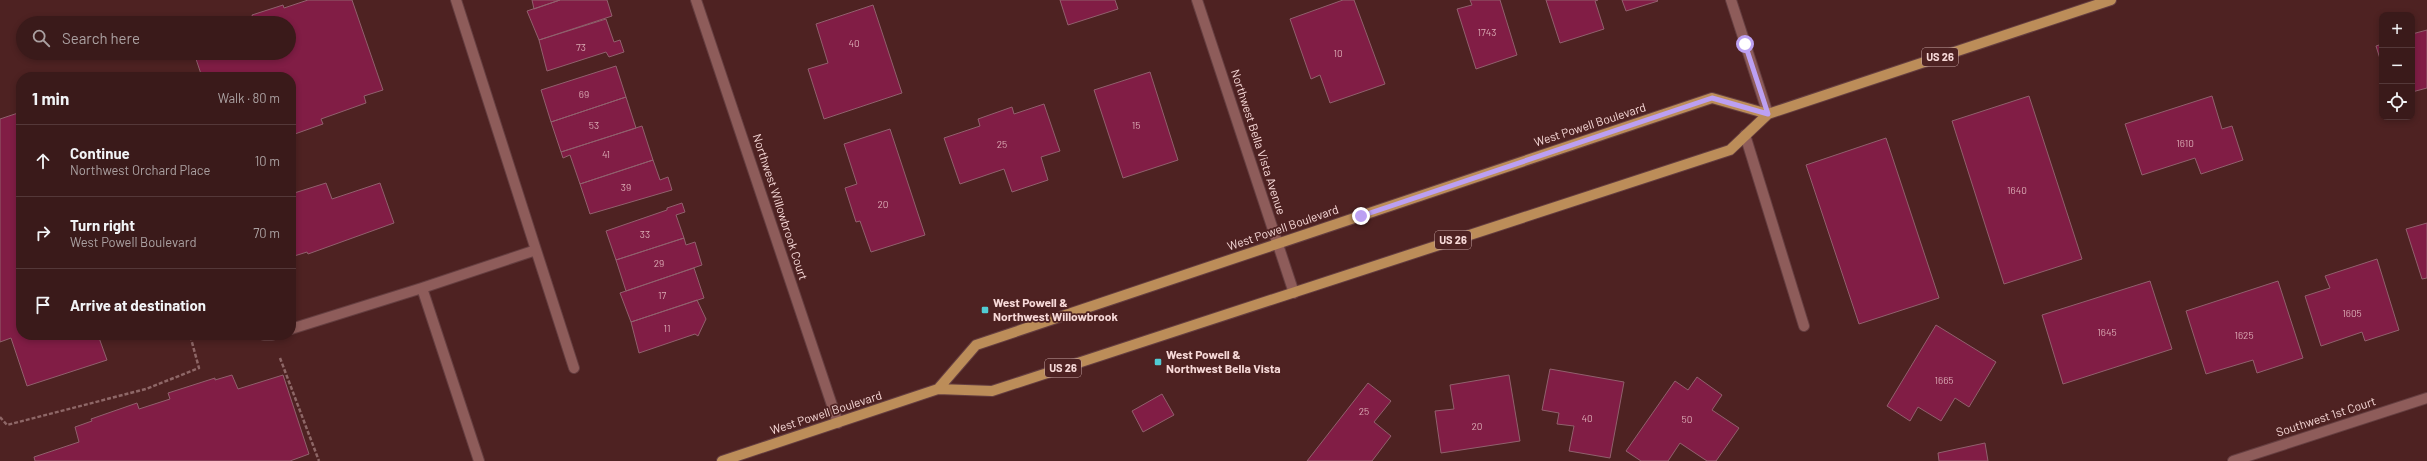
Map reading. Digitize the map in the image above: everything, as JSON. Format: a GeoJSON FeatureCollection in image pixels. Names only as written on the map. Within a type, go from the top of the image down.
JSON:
{"type":"FeatureCollection","features":[{"type":"Feature","properties":{"kind":"main road","name":"West Powell Boulevard"},"geometry":{"type":"LineString","coordinates":[[722,461],[938,389],[992,392],[1730,150],[1768,114],[2111,0]]}},
{"type":"Feature","properties":{"kind":"main road","name":"West Powell Boulevard"},"geometry":{"type":"LineString","coordinates":[[938,389],[976,345],[1712,98],[1768,114]]}},
{"type":"Feature","properties":{"kind":"street"},"geometry":{"type":"LineString","coordinates":[[456,0],[574,368]]}},
{"type":"Feature","properties":{"kind":"street","name":"Northwest Willowbrook Court"},"geometry":{"type":"LineString","coordinates":[[696,0],[838,423]]}},
{"type":"Feature","properties":{"kind":"street","name":"Northwest Bella Vista Avenue"},"geometry":{"type":"LineString","coordinates":[[1197,0],[1294,293]]}},
{"type":"Feature","properties":{"kind":"street"},"geometry":{"type":"LineString","coordinates":[[1731,0],[1768,114]]}},
{"type":"Feature","properties":{"kind":"street"},"geometry":{"type":"LineString","coordinates":[[1745,135],[1804,326]]}},
{"type":"Feature","properties":{"kind":"street"},"geometry":{"type":"LineString","coordinates":[[296,327],[536,250]]}},
{"type":"Feature","properties":{"kind":"street"},"geometry":{"type":"LineString","coordinates":[[422,288],[479,461]]}},
{"type":"Feature","properties":{"kind":"street","name":"Southwest 1st Court"},"geometry":{"type":"LineString","coordinates":[[2233,461],[2427,398]]}},
{"type":"Feature","properties":{"kind":"path"},"geometry":{"type":"LineString","coordinates":[[0,417],[7,425],[146,389],[200,368],[192,340]]}},
{"type":"Feature","properties":{"kind":"path"},"geometry":{"type":"LineString","coordinates":[[274,340],[319,461]]}},
{"type":"Feature","properties":{"kind":"building"},"geometry":{"type":"Polygon","coordinates":[[[308,0],[352,0],[383,90],[364,96],[366,103],[321,119],[323,124],[296,134],[296,72],[200,72],[196,60],[296,60],[296,16],[252,15],[283,5],[284,8],[308,0]]]}},
{"type":"Feature","properties":{"kind":"building"},"geometry":{"type":"Polygon","coordinates":[[[532,0],[560,0],[534,9],[532,0]]]}},
{"type":"Feature","properties":{"kind":"building"},"geometry":{"type":"Polygon","coordinates":[[[560,0],[607,0],[612,16],[539,40],[527,11],[560,0]]]}},
{"type":"Feature","properties":{"kind":"building"},"geometry":{"type":"Polygon","coordinates":[[[1060,0],[1115,0],[1118,9],[1068,25],[1060,0]]]}},
{"type":"Feature","properties":{"kind":"building"},"geometry":{"type":"Polygon","coordinates":[[[1343,0],[1354,0],[1385,84],[1330,103],[1320,75],[1311,79],[1290,19],[1343,0]]]}},
{"type":"Feature","properties":{"kind":"building"},"geometry":{"type":"Polygon","coordinates":[[[1470,0],[1500,0],[1517,55],[1476,69],[1457,9],[1472,5],[1470,0]]]}},
{"type":"Feature","properties":{"kind":"building"},"geometry":{"type":"Polygon","coordinates":[[[1546,0],[1598,0],[1595,1],[1604,29],[1560,43],[1546,0]]]}},
{"type":"Feature","properties":{"kind":"building"},"geometry":{"type":"Polygon","coordinates":[[[1622,0],[1657,0],[1658,1],[1626,11],[1622,0]]]}},
{"type":"Feature","properties":{"kind":"building"},"geometry":{"type":"Polygon","coordinates":[[[873,5],[902,93],[824,119],[808,69],[828,63],[816,24],[873,5]]]}},
{"type":"Feature","properties":{"kind":"building"},"geometry":{"type":"Polygon","coordinates":[[[606,19],[614,42],[620,40],[624,52],[609,57],[606,52],[547,71],[539,40],[606,19]]]}},
{"type":"Feature","properties":{"kind":"building"},"geometry":{"type":"Polygon","coordinates":[[[2427,30],[2427,88],[2415,91],[2415,48],[2415,33],[2427,30]]]}},
{"type":"Feature","properties":{"kind":"building"},"geometry":{"type":"Polygon","coordinates":[[[2379,45],[2379,56],[2376,46],[2379,45]]]}},
{"type":"Feature","properties":{"kind":"building"},"geometry":{"type":"Polygon","coordinates":[[[616,66],[626,97],[551,122],[541,90],[616,66]]]}},
{"type":"Feature","properties":{"kind":"building"},"geometry":{"type":"Polygon","coordinates":[[[1150,72],[1178,160],[1123,178],[1094,90],[1150,72]]]}},
{"type":"Feature","properties":{"kind":"building"},"geometry":{"type":"Polygon","coordinates":[[[2029,96],[2082,259],[2004,284],[1952,121],[2029,96]]]}},
{"type":"Feature","properties":{"kind":"building"},"geometry":{"type":"Polygon","coordinates":[[[2212,96],[2222,129],[2232,126],[2243,160],[2201,174],[2195,158],[2142,175],[2125,124],[2212,96]]]}},
{"type":"Feature","properties":{"kind":"building"},"geometry":{"type":"Polygon","coordinates":[[[626,97],[636,128],[561,152],[551,122],[626,97]]]}},
{"type":"Feature","properties":{"kind":"building"},"geometry":{"type":"Polygon","coordinates":[[[1044,104],[1060,151],[1041,157],[1048,180],[1012,192],[1004,169],[960,184],[944,138],[980,126],[978,119],[1012,107],[1014,114],[1044,104]]]}},
{"type":"Feature","properties":{"kind":"building"},"geometry":{"type":"Polygon","coordinates":[[[16,114],[16,340],[100,340],[107,360],[27,386],[11,338],[0,342],[0,119],[16,114]]]}},
{"type":"Feature","properties":{"kind":"building"},"geometry":{"type":"Polygon","coordinates":[[[642,126],[653,160],[580,184],[570,155],[563,158],[561,152],[642,126]]]}},
{"type":"Feature","properties":{"kind":"building"},"geometry":{"type":"Polygon","coordinates":[[[890,129],[925,235],[871,252],[860,221],[856,222],[845,188],[857,184],[844,144],[890,129]]]}},
{"type":"Feature","properties":{"kind":"building"},"geometry":{"type":"Polygon","coordinates":[[[1886,138],[1939,298],[1859,324],[1806,165],[1886,138]]]}},
{"type":"Feature","properties":{"kind":"building"},"geometry":{"type":"Polygon","coordinates":[[[653,160],[660,180],[668,177],[672,190],[590,214],[580,184],[653,160]]]}},
{"type":"Feature","properties":{"kind":"building"},"geometry":{"type":"Polygon","coordinates":[[[326,183],[332,199],[380,183],[394,223],[308,254],[307,252],[296,255],[296,192],[326,183]]]}},
{"type":"Feature","properties":{"kind":"building"},"geometry":{"type":"Polygon","coordinates":[[[682,203],[685,212],[676,215],[684,238],[616,260],[606,231],[667,210],[667,208],[682,203]]]}},
{"type":"Feature","properties":{"kind":"building"},"geometry":{"type":"Polygon","coordinates":[[[2427,223],[2427,278],[2422,279],[2406,229],[2427,223]]]}},
{"type":"Feature","properties":{"kind":"building"},"geometry":{"type":"Polygon","coordinates":[[[684,238],[686,245],[695,242],[702,265],[626,291],[616,260],[684,238]]]}},
{"type":"Feature","properties":{"kind":"building"},"geometry":{"type":"Polygon","coordinates":[[[2377,259],[2399,330],[2365,341],[2362,332],[2321,346],[2305,296],[2330,288],[2325,276],[2377,259]]]}},
{"type":"Feature","properties":{"kind":"building"},"geometry":{"type":"Polygon","coordinates":[[[694,268],[704,298],[631,322],[620,293],[694,268]]]}},
{"type":"Feature","properties":{"kind":"building"},"geometry":{"type":"Polygon","coordinates":[[[2150,281],[2172,349],[2063,384],[2042,315],[2150,281]]]}},
{"type":"Feature","properties":{"kind":"building"},"geometry":{"type":"Polygon","coordinates":[[[2278,281],[2303,358],[2257,373],[2253,360],[2206,374],[2186,311],[2278,281]]]}},
{"type":"Feature","properties":{"kind":"building"},"geometry":{"type":"Polygon","coordinates":[[[697,300],[706,319],[698,336],[695,334],[639,353],[631,322],[697,300]]]}},
{"type":"Feature","properties":{"kind":"building"},"geometry":{"type":"Polygon","coordinates":[[[1936,325],[1996,362],[1969,407],[1955,398],[1941,421],[1918,407],[1910,421],[1887,406],[1936,325]]]}},
{"type":"Feature","properties":{"kind":"building"},"geometry":{"type":"Polygon","coordinates":[[[1550,369],[1624,382],[1610,458],[1569,451],[1574,426],[1557,424],[1559,413],[1542,410],[1550,369]]]}},
{"type":"Feature","properties":{"kind":"building"},"geometry":{"type":"Polygon","coordinates":[[[232,375],[238,389],[283,375],[309,454],[290,461],[35,461],[34,457],[79,442],[75,427],[92,421],[91,419],[137,403],[139,409],[170,399],[168,393],[215,378],[215,380],[232,375]]]}},
{"type":"Feature","properties":{"kind":"building"},"geometry":{"type":"Polygon","coordinates":[[[1509,375],[1520,441],[1441,453],[1435,411],[1454,409],[1450,385],[1509,375]]]}},
{"type":"Feature","properties":{"kind":"building"},"geometry":{"type":"Polygon","coordinates":[[[1697,377],[1722,395],[1712,410],[1739,428],[1716,461],[1707,461],[1680,443],[1668,461],[1641,461],[1626,451],[1675,381],[1688,390],[1697,377]]]}},
{"type":"Feature","properties":{"kind":"building"},"geometry":{"type":"Polygon","coordinates":[[[1368,383],[1391,401],[1374,422],[1391,436],[1372,461],[1307,461],[1368,383]]]}},
{"type":"Feature","properties":{"kind":"building"},"geometry":{"type":"Polygon","coordinates":[[[1162,394],[1174,415],[1143,432],[1132,411],[1162,394]]]}},
{"type":"Feature","properties":{"kind":"building"},"geometry":{"type":"Polygon","coordinates":[[[1985,443],[1988,461],[1939,461],[1938,453],[1985,443]]]}},
{"type":"Feature","properties":{"kind":"place","name":"West Powell & Northwest Willowbrook"},"geometry":{"type":"Point","coordinates":[985,310]}},
{"type":"Feature","properties":{"kind":"place","name":"West Powell & Northwest Bella Vista"},"geometry":{"type":"Point","coordinates":[1158,362]}},
{"type":"Feature","properties":{"kind":"route"},"geometry":{"type":"LineString","coordinates":[[1361,216],[1712,98],[1768,114],[1745,44]]}}]}
